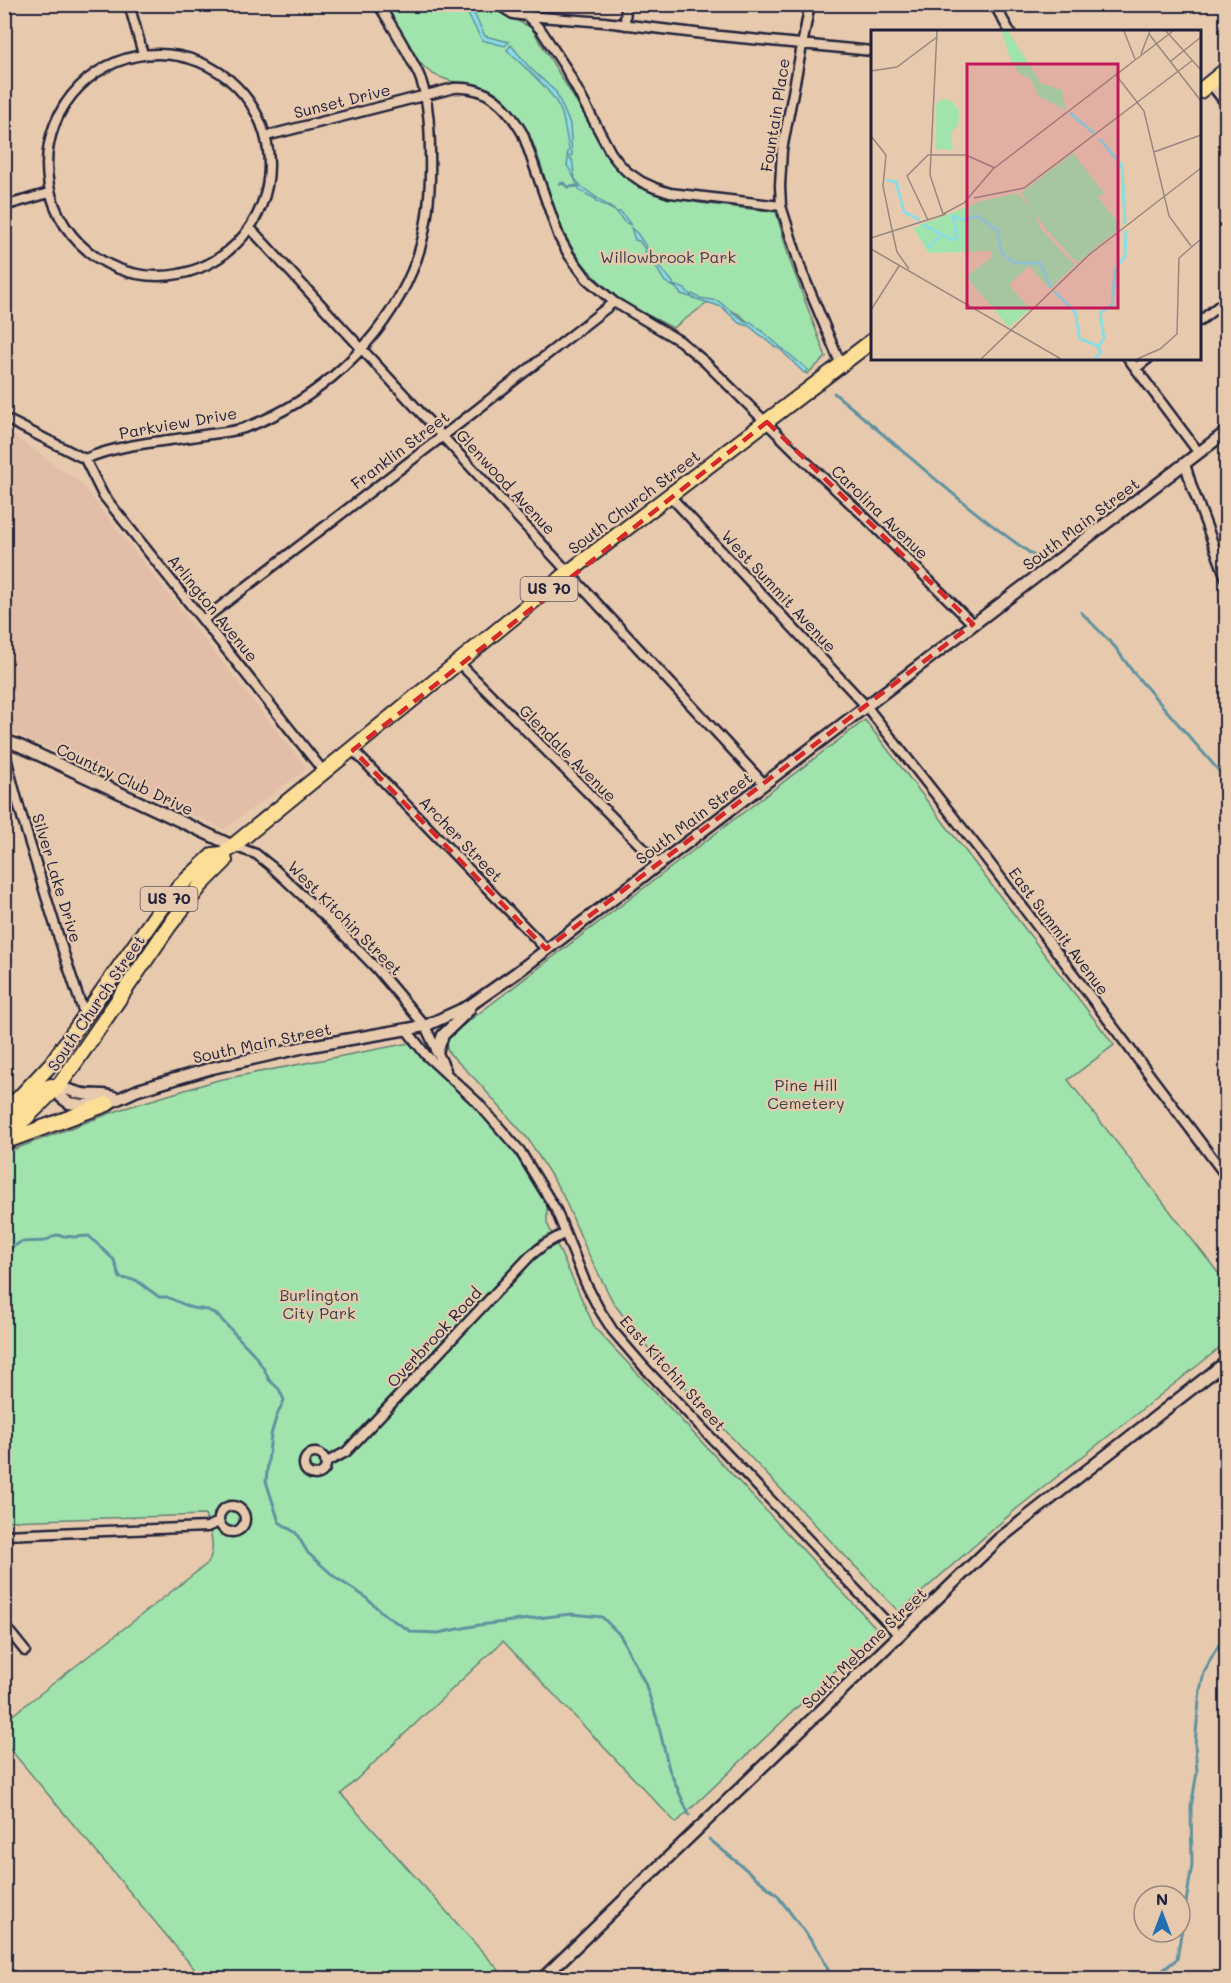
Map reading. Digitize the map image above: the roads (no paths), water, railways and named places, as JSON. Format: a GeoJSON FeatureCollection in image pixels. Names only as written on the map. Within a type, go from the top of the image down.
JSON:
{"type":"FeatureCollection","features":[{"type":"Feature","properties":{"kind":"main road"},"geometry":{"type":"LineString","coordinates":[[1205,87],[1227,70]]}},
{"type":"Feature","properties":{"kind":"main road","name":"South Church Street"},"geometry":{"type":"LineString","coordinates":[[4,1110],[19,1098],[51,1064],[165,903],[213,855],[228,850],[569,572],[871,342]]}},
{"type":"Feature","properties":{"kind":"main road","name":"South Church Street"},"geometry":{"type":"LineString","coordinates":[[4,1135],[26,1118],[57,1088],[169,926],[201,885],[225,861],[228,850]]}},
{"type":"Feature","properties":{"kind":"main road"},"geometry":{"type":"LineString","coordinates":[[4,1122],[44,1089],[57,1088],[54,1075],[78,1041],[76,1029]]}},
{"type":"Feature","properties":{"kind":"main road"},"geometry":{"type":"LineString","coordinates":[[4,1142],[113,1102]]}},
{"type":"Feature","properties":{"kind":"main road"},"geometry":{"type":"LineString","coordinates":[[4,1974],[12,1978]]}},
{"type":"Feature","properties":{"kind":"street"},"geometry":{"type":"LineString","coordinates":[[129,4],[143,54]]}},
{"type":"Feature","properties":{"kind":"street","name":"Parkview Drive"},"geometry":{"type":"LineString","coordinates":[[85,459],[101,452],[128,446],[244,428],[314,392],[362,350],[386,318],[413,270],[428,208],[431,178],[425,96],[419,76],[378,4]]}},
{"type":"Feature","properties":{"kind":"street"},"geometry":{"type":"LineString","coordinates":[[497,4],[513,14],[527,16],[871,51]]}},
{"type":"Feature","properties":{"kind":"street"},"geometry":{"type":"LineString","coordinates":[[526,4],[527,16],[541,30],[565,67],[611,153],[626,171],[649,185],[670,193],[781,206]]}},
{"type":"Feature","properties":{"kind":"street"},"geometry":{"type":"LineString","coordinates":[[625,25],[627,4]]}},
{"type":"Feature","properties":{"kind":"street","name":"Fountain Place"},"geometry":{"type":"LineString","coordinates":[[810,4],[782,150],[781,206],[802,272],[841,365]]}},
{"type":"Feature","properties":{"kind":"street"},"geometry":{"type":"LineString","coordinates":[[994,4],[1009,30]]}},
{"type":"Feature","properties":{"kind":"street"},"geometry":{"type":"LineString","coordinates":[[143,54],[161,54],[179,56],[204,64],[227,78],[251,104],[266,136],[269,160],[268,184],[261,207],[250,228],[225,254],[194,271],[158,276],[140,275],[119,270],[100,260],[82,248],[62,223],[49,193],[46,156],[49,137],[65,103],[77,88],[99,70],[125,58],[143,54]]}},
{"type":"Feature","properties":{"kind":"street","name":"Sunset Drive"},"geometry":{"type":"LineString","coordinates":[[266,136],[454,88],[466,87],[492,96],[514,119],[523,134],[556,228],[569,255],[587,279],[614,302]]}},
{"type":"Feature","properties":{"kind":"street"},"geometry":{"type":"LineString","coordinates":[[1205,87],[1227,102]]}},
{"type":"Feature","properties":{"kind":"street"},"geometry":{"type":"LineString","coordinates":[[4,206],[49,193]]}},
{"type":"Feature","properties":{"kind":"street","name":"Glenwood Avenue"},"geometry":{"type":"LineString","coordinates":[[250,228],[764,784]]}},
{"type":"Feature","properties":{"kind":"street"},"geometry":{"type":"LineString","coordinates":[[1201,320],[1227,300]]}},
{"type":"Feature","properties":{"kind":"street","name":"Carolina Avenue"},"geometry":{"type":"LineString","coordinates":[[614,302],[689,348],[716,371],[973,624]]}},
{"type":"Feature","properties":{"kind":"street","name":"Franklin Street"},"geometry":{"type":"LineString","coordinates":[[203,620],[614,302]]}},
{"type":"Feature","properties":{"kind":"street"},"geometry":{"type":"LineString","coordinates":[[1130,360],[1199,453]]}},
{"type":"Feature","properties":{"kind":"street"},"geometry":{"type":"LineString","coordinates":[[1136,368],[1146,360]]}},
{"type":"Feature","properties":{"kind":"street"},"geometry":{"type":"LineString","coordinates":[[4,417],[85,459]]}},
{"type":"Feature","properties":{"kind":"street","name":"South Main Street"},"geometry":{"type":"LineString","coordinates":[[57,1088],[61,1097],[69,1103],[95,1106],[113,1102],[138,1090],[212,1068],[305,1047],[425,1026],[478,1000],[1227,432]]}},
{"type":"Feature","properties":{"kind":"street","name":"Arlington Avenue"},"geometry":{"type":"LineString","coordinates":[[85,459],[103,495],[324,772]]}},
{"type":"Feature","properties":{"kind":"street"},"geometry":{"type":"LineString","coordinates":[[1185,464],[1227,578]]}},
{"type":"Feature","properties":{"kind":"street","name":"West Summit Avenue"},"geometry":{"type":"LineString","coordinates":[[670,496],[866,706]]}},
{"type":"Feature","properties":{"kind":"street","name":"Glendale Avenue"},"geometry":{"type":"LineString","coordinates":[[458,662],[659,864]]}},
{"type":"Feature","properties":{"kind":"street","name":"East Summit Avenue"},"geometry":{"type":"LineString","coordinates":[[866,706],[985,857],[1227,1176]]}},
{"type":"Feature","properties":{"kind":"street","name":"Country Club Drive"},"geometry":{"type":"LineString","coordinates":[[4,740],[228,850]]}},
{"type":"Feature","properties":{"kind":"street","name":"Silver Lake Drive"},"geometry":{"type":"LineString","coordinates":[[4,747],[30,843],[85,1016]]}},
{"type":"Feature","properties":{"kind":"street","name":"Archer Street"},"geometry":{"type":"LineString","coordinates":[[353,750],[546,949]]}},
{"type":"Feature","properties":{"kind":"street","name":"West Kitchin Street"},"geometry":{"type":"LineString","coordinates":[[228,850],[256,854],[272,866],[376,968],[425,1026]]}},
{"type":"Feature","properties":{"kind":"street"},"geometry":{"type":"LineString","coordinates":[[437,1052],[443,1035],[478,1000]]}},
{"type":"Feature","properties":{"kind":"street","name":"East Kitchin Street"},"geometry":{"type":"LineString","coordinates":[[425,1026],[447,1073]]}},
{"type":"Feature","properties":{"kind":"street","name":"East Kitchin Street"},"geometry":{"type":"LineString","coordinates":[[406,1029],[426,1055],[477,1102],[520,1150],[547,1193],[586,1284],[613,1331],[644,1367],[899,1635]]}},
{"type":"Feature","properties":{"kind":"street","name":"Overbrook Road"},"geometry":{"type":"LineString","coordinates":[[325,1463],[346,1452],[530,1256],[565,1233]]}},
{"type":"Feature","properties":{"kind":"street","name":"South Mebane Street"},"geometry":{"type":"LineString","coordinates":[[543,1978],[999,1539],[1227,1362]]}},
{"type":"Feature","properties":{"kind":"street"},"geometry":{"type":"LineString","coordinates":[[4,1534],[207,1527],[219,1522]]}},
{"type":"Feature","properties":{"kind":"street"},"geometry":{"type":"LineString","coordinates":[[4,1625],[26,1651]]}},
{"type":"Feature","properties":{"kind":"water"},"geometry":{"type":"Polygon","coordinates":[[[463,5],[470,5],[485,36],[509,42],[505,46],[482,40],[463,5]]]}},
{"type":"Feature","properties":{"kind":"water"},"geometry":{"type":"Polygon","coordinates":[[[511,45],[529,67],[556,92],[570,124],[572,156],[567,156],[569,149],[558,105],[546,88],[507,50],[511,45]]]}},
{"type":"Feature","properties":{"kind":"water"},"geometry":{"type":"Polygon","coordinates":[[[568,158],[572,159],[575,179],[582,187],[617,212],[580,191],[567,166],[568,158]]]}},
{"type":"Feature","properties":{"kind":"water"},"geometry":{"type":"Polygon","coordinates":[[[617,212],[621,212],[631,225],[624,222],[617,212]]]}},
{"type":"Feature","properties":{"kind":"water"},"geometry":{"type":"Polygon","coordinates":[[[631,228],[637,233],[673,285],[685,289],[691,296],[692,294],[718,301],[746,322],[751,322],[808,370],[804,373],[780,349],[749,326],[739,323],[722,307],[681,294],[665,282],[645,249],[639,241],[635,240],[631,228]]]}},
{"type":"Feature","properties":{"kind":"waterway"},"geometry":{"type":"LineString","coordinates":[[560,184],[563,183],[568,187],[579,186]]}},
{"type":"Feature","properties":{"kind":"waterway"},"geometry":{"type":"LineString","coordinates":[[834,393],[958,498],[1036,557]]}},
{"type":"Feature","properties":{"kind":"waterway"},"geometry":{"type":"LineString","coordinates":[[1081,612],[1115,647],[1133,672],[1226,779]]}},
{"type":"Feature","properties":{"kind":"waterway"},"geometry":{"type":"LineString","coordinates":[[4,1252],[21,1242],[45,1241],[56,1235],[89,1236],[114,1260],[120,1278],[136,1280],[159,1297],[167,1297],[192,1308],[208,1310],[217,1315],[253,1353],[269,1380],[279,1389],[284,1400],[271,1435],[266,1481],[279,1522],[296,1533],[308,1553],[336,1578],[364,1596],[386,1616],[412,1632],[438,1633],[479,1625],[571,1614],[602,1617],[620,1635],[645,1683],[657,1719],[669,1769],[689,1815]]}},
{"type":"Feature","properties":{"kind":"waterway"},"geometry":{"type":"LineString","coordinates":[[1153,1978],[1177,1959],[1192,1865],[1191,1807],[1197,1772],[1195,1744],[1200,1690],[1204,1673],[1226,1634]]}},
{"type":"Feature","properties":{"kind":"waterway"},"geometry":{"type":"LineString","coordinates":[[709,1839],[777,1895],[819,1951],[832,1978]]}},
{"type":"Feature","properties":{"kind":"park label","name":"Willowbrook Park"},"geometry":{"type":"Point","coordinates":[668,257]}},
{"type":"Feature","properties":{"kind":"park label","name":"Pine Hill Cemetery"},"geometry":{"type":"Point","coordinates":[806,1094]}},
{"type":"Feature","properties":{"kind":"park label","name":"Burlington City Park"},"geometry":{"type":"Point","coordinates":[319,1304]}}]}
